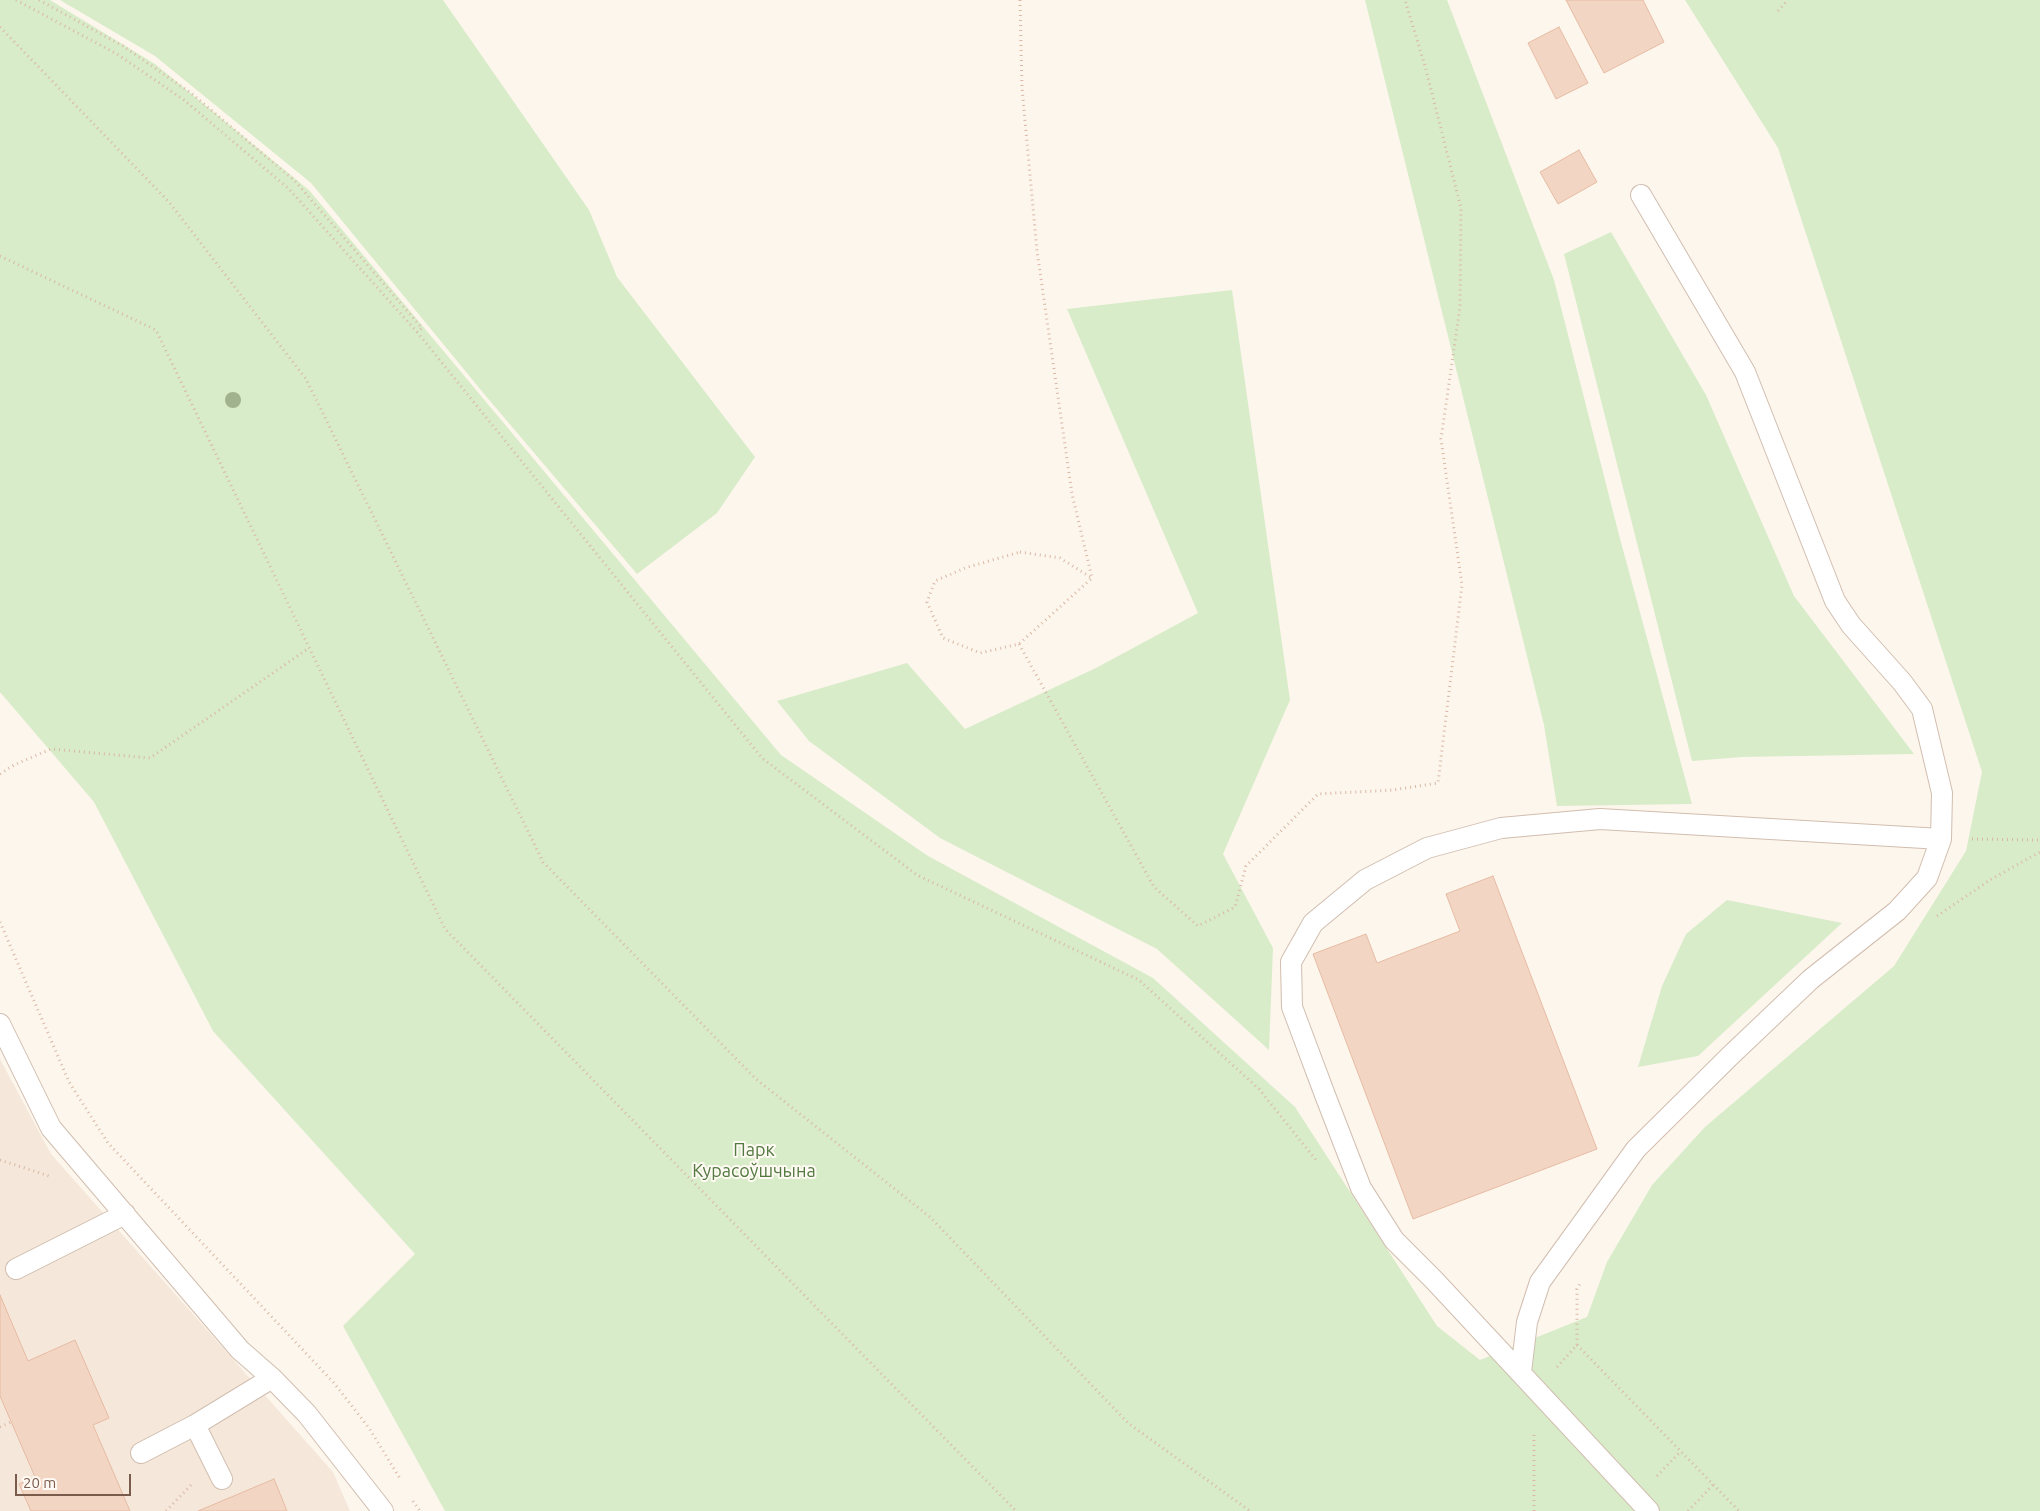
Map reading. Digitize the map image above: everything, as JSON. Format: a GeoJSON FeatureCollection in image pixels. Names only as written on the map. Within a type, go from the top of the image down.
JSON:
{"type":"FeatureCollection","features":[{"type":"Feature","properties":{"kind":"lane"},"geometry":{"type":"LineString","coordinates":[[1521,1372],[1527,1322],[1540,1282],[1636,1149],[1811,979],[1897,911],[1926,878],[1941,839],[1942,793],[1922,710],[1902,682],[1852,625],[1835,601],[1745,372],[1641,195]]}},
{"type":"Feature","properties":{"kind":"lane"},"geometry":{"type":"LineString","coordinates":[[1649,1511],[1521,1372],[1394,1240],[1361,1188],[1292,1007],[1291,962],[1313,923],[1365,880],[1428,848],[1501,828],[1600,820],[1941,839]]}},
{"type":"Feature","properties":{"kind":"lane"},"geometry":{"type":"LineString","coordinates":[[0,1024],[50,1128],[240,1350],[272,1378],[307,1414],[383,1511]]}},
{"type":"Feature","properties":{"kind":"lane"},"geometry":{"type":"LineString","coordinates":[[16,1269],[125,1214]]}},
{"type":"Feature","properties":{"kind":"lane"},"geometry":{"type":"LineString","coordinates":[[140,1453],[195,1425],[272,1378]]}},
{"type":"Feature","properties":{"kind":"lane"},"geometry":{"type":"LineString","coordinates":[[195,1425],[222,1479]]}},
{"type":"Feature","properties":{"kind":"path"},"geometry":{"type":"LineString","coordinates":[[16,0],[117,54],[184,100],[289,189],[417,332],[762,758],[917,875],[1139,980],[1259,1089],[1318,1163]]}},
{"type":"Feature","properties":{"kind":"path"},"geometry":{"type":"LineString","coordinates":[[39,0],[123,46],[191,93],[295,181],[422,328],[417,332]]}},
{"type":"Feature","properties":{"kind":"path"},"geometry":{"type":"LineString","coordinates":[[1020,0],[1022,88],[1037,251],[1072,494],[1092,578]]}},
{"type":"Feature","properties":{"kind":"path"},"geometry":{"type":"LineString","coordinates":[[1019,644],[1154,887],[1198,926],[1235,907],[1246,866],[1318,794],[1393,790],[1438,783],[1462,585],[1441,439],[1460,307],[1461,208],[1425,66],[1405,0]]}},
{"type":"Feature","properties":{"kind":"path"},"geometry":{"type":"LineString","coordinates":[[1778,11],[1788,0]]}},
{"type":"Feature","properties":{"kind":"path"},"geometry":{"type":"LineString","coordinates":[[0,28],[169,202],[306,379],[543,862],[756,1079],[930,1217],[1128,1423],[1250,1511]]}},
{"type":"Feature","properties":{"kind":"path"},"geometry":{"type":"LineString","coordinates":[[0,256],[156,330],[445,929],[1016,1511]]}},
{"type":"Feature","properties":{"kind":"path"},"geometry":{"type":"LineString","coordinates":[[1020,552],[1060,558],[1092,578],[1019,644],[980,653],[943,638],[927,602],[934,581],[965,568],[1020,552]]}},
{"type":"Feature","properties":{"kind":"path"},"geometry":{"type":"LineString","coordinates":[[0,774],[14,765],[51,749],[150,758],[309,648]]}},
{"type":"Feature","properties":{"kind":"path"},"geometry":{"type":"LineString","coordinates":[[1941,839],[2040,840]]}},
{"type":"Feature","properties":{"kind":"path"},"geometry":{"type":"LineString","coordinates":[[1934,917],[1990,880],[2040,852]]}},
{"type":"Feature","properties":{"kind":"path"},"geometry":{"type":"LineString","coordinates":[[0,922],[69,1082],[108,1143],[334,1383],[369,1428],[404,1486]]}},
{"type":"Feature","properties":{"kind":"path"},"geometry":{"type":"LineString","coordinates":[[1534,1511],[1534,1397],[1537,1390],[1577,1345],[1577,1289],[1581,1281]]}},
{"type":"Feature","properties":{"kind":"path"},"geometry":{"type":"LineString","coordinates":[[1577,1345],[1738,1511]]}},
{"type":"Feature","properties":{"kind":"path"},"geometry":{"type":"LineString","coordinates":[[0,1427],[11,1422]]}},
{"type":"Feature","properties":{"kind":"path"},"geometry":{"type":"LineString","coordinates":[[1688,1511],[1713,1485]]}},
{"type":"Feature","properties":{"kind":"path"},"geometry":{"type":"LineString","coordinates":[[409,1494],[420,1511]]}},
{"type":"Feature","properties":{"kind":"shaded area"},"geometry":{"type":"Polygon","coordinates":[[[0,1059],[51,1154],[333,1472],[350,1511],[0,1511],[0,1059]]]}},
{"type":"Feature","properties":{"kind":"green space","name":"Парк Курасоўшчына"},"geometry":{"type":"Polygon","coordinates":[[[0,0],[50,0],[155,64],[309,190],[781,755],[928,856],[1153,978],[1295,1107],[1437,1326],[1480,1360],[1587,1317],[1607,1262],[1652,1185],[1705,1127],[1894,966],[1966,851],[1982,772],[1778,148],[1685,0],[2040,0],[2040,1511],[445,1511],[343,1326],[415,1254],[213,1031],[94,802],[0,692],[0,0]]]}},
{"type":"Feature","properties":{"kind":"green space"},"geometry":{"type":"Polygon","coordinates":[[[60,0],[443,0],[589,210],[617,277],[755,457],[717,513],[637,574],[485,395],[311,183],[155,56],[60,0]]]}},
{"type":"Feature","properties":{"kind":"green space"},"geometry":{"type":"Polygon","coordinates":[[[1365,0],[1447,0],[1554,280],[1619,535],[1692,804],[1557,806],[1544,725],[1365,0]]]}},
{"type":"Feature","properties":{"kind":"green space"},"geometry":{"type":"Polygon","coordinates":[[[1611,232],[1706,395],[1794,596],[1914,754],[1742,757],[1692,761],[1564,254],[1611,232]]]}},
{"type":"Feature","properties":{"kind":"green space"},"geometry":{"type":"Polygon","coordinates":[[[1232,290],[1290,700],[1223,854],[1273,948],[1269,1050],[1157,949],[940,838],[809,741],[777,701],[907,663],[965,729],[1096,668],[1198,613],[1067,309],[1232,290]]]}},
{"type":"Feature","properties":{"kind":"green space"},"geometry":{"type":"Polygon","coordinates":[[[1727,900],[1842,923],[1698,1056],[1638,1067],[1662,986],[1686,934],[1727,900]]]}},
{"type":"Feature","properties":{"kind":"building"},"geometry":{"type":"Polygon","coordinates":[[[1566,0],[1643,0],[1664,42],[1604,73],[1566,0]]]}},
{"type":"Feature","properties":{"kind":"building"},"geometry":{"type":"Polygon","coordinates":[[[1559,27],[1588,83],[1556,99],[1528,43],[1559,27]]]}},
{"type":"Feature","properties":{"kind":"building"},"geometry":{"type":"Polygon","coordinates":[[[1579,150],[1597,182],[1558,204],[1540,172],[1579,150]]]}},
{"type":"Feature","properties":{"kind":"building"},"geometry":{"type":"Polygon","coordinates":[[[1493,876],[1597,1149],[1413,1219],[1313,954],[1366,934],[1377,963],[1460,931],[1446,894],[1493,876]]]}},
{"type":"Feature","properties":{"kind":"building"},"geometry":{"type":"Polygon","coordinates":[[[0,1295],[28,1361],[75,1340],[109,1418],[93,1425],[130,1511],[31,1511],[19,1484],[35,1477],[0,1396],[0,1295]]]}},
{"type":"Feature","properties":{"kind":"building"},"geometry":{"type":"Polygon","coordinates":[[[274,1479],[287,1511],[198,1511],[274,1479]]]}}]}
